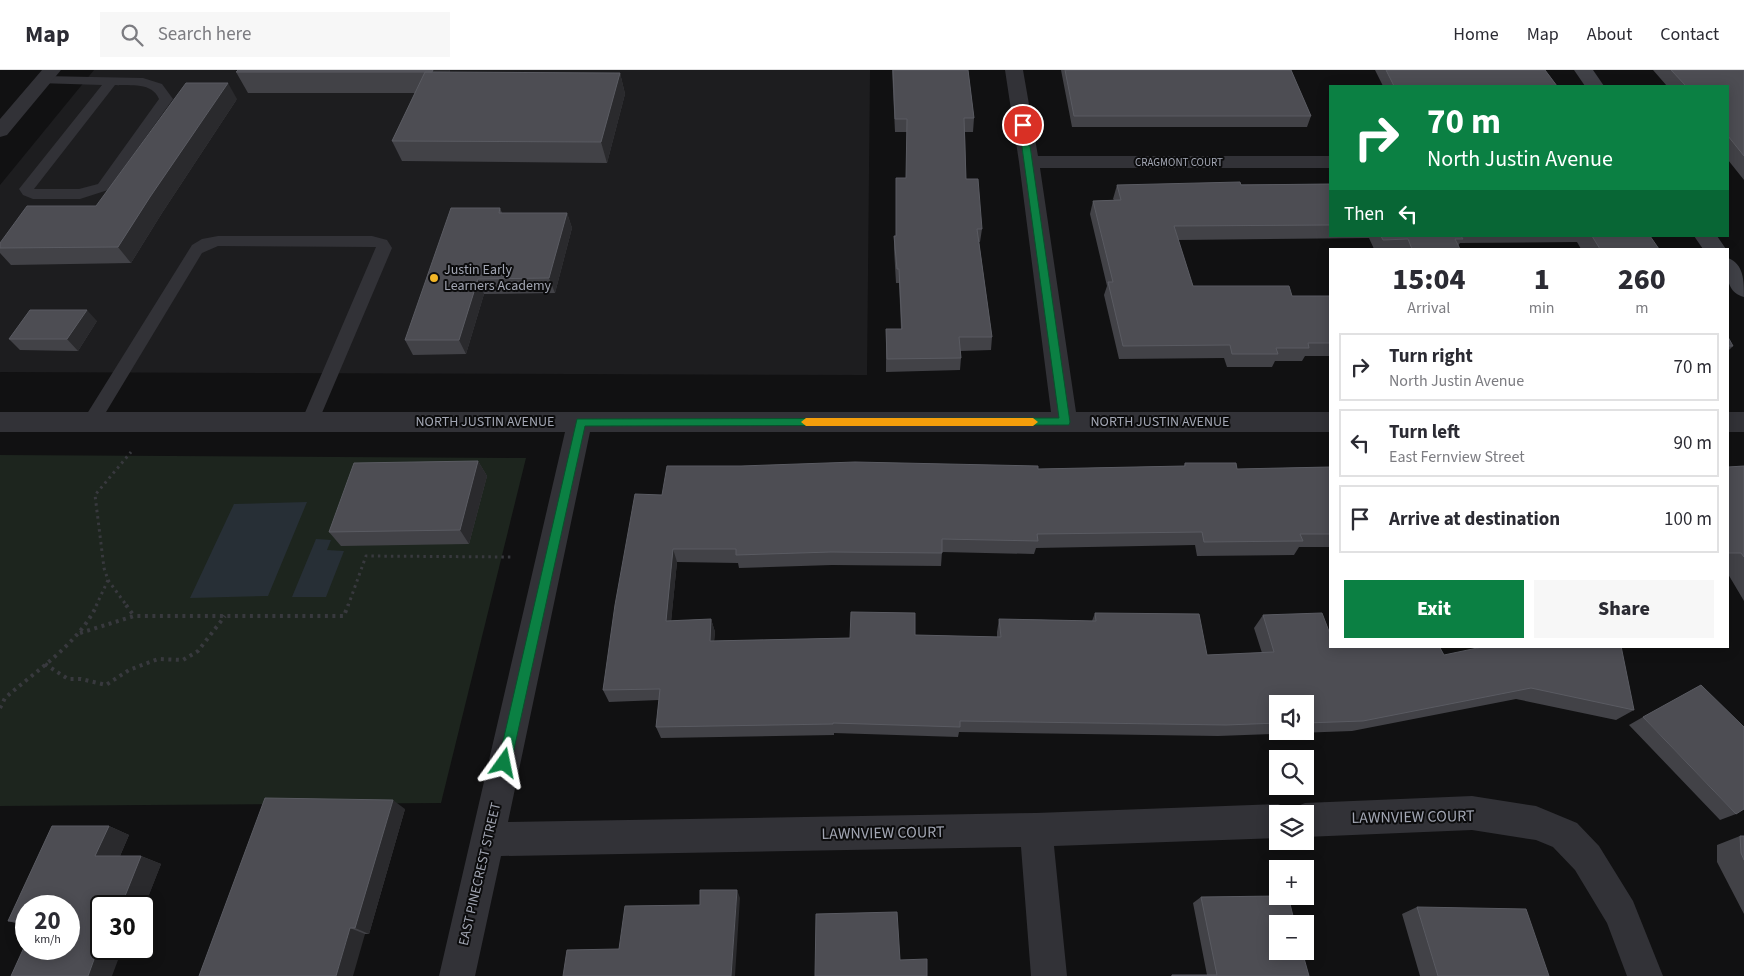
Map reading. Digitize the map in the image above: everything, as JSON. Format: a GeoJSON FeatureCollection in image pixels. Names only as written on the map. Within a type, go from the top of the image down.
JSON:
{"type":"FeatureCollection","features":[{"type":"Feature","properties":{"kind":"main road"},"geometry":{"type":"LineString","coordinates":[[1583,70],[1594,85]]}},
{"type":"Feature","properties":{"kind":"main road"},"geometry":{"type":"LineString","coordinates":[[1706,237],[1713,248]]}},
{"type":"Feature","properties":{"kind":"main road"},"geometry":{"type":"LineString","coordinates":[[1729,267],[1744,289]]}},
{"type":"Feature","properties":{"kind":"street"},"geometry":{"type":"LineString","coordinates":[[1014,70],[1029,162],[1065,422]]}},
{"type":"Feature","properties":{"kind":"street"},"geometry":{"type":"LineString","coordinates":[[0,130],[47,75]]}},
{"type":"Feature","properties":{"kind":"street","name":"CRAGMONT COURT"},"geometry":{"type":"LineString","coordinates":[[1029,162],[1329,162]]}},
{"type":"Feature","properties":{"kind":"street","name":"NORTH JUSTIN AVENUE"},"geometry":{"type":"LineString","coordinates":[[0,422],[1329,422]]}},
{"type":"Feature","properties":{"kind":"street","name":"EAST PINECREST STREET"},"geometry":{"type":"LineString","coordinates":[[457,976],[580,422]]}},
{"type":"Feature","properties":{"kind":"street"},"geometry":{"type":"LineString","coordinates":[[1729,422],[1744,422]]}},
{"type":"Feature","properties":{"kind":"street","name":"LAWNVIEW COURT"},"geometry":{"type":"LineString","coordinates":[[1314,820],[1472,813],[1536,823],[1565,835],[1587,858],[1621,913],[1645,976]]}},
{"type":"Feature","properties":{"kind":"street","name":"LAWNVIEW COURT"},"geometry":{"type":"LineString","coordinates":[[488,839],[1036,830],[1269,821]]}},
{"type":"Feature","properties":{"kind":"street"},"geometry":{"type":"LineString","coordinates":[[1036,830],[1049,976]]}},
{"type":"Feature","properties":{"kind":"lane"},"geometry":{"type":"LineString","coordinates":[[47,75],[112,82],[143,82],[157,85],[162,89],[166,99],[103,187],[80,194],[33,194],[26,189],[112,82]]}},
{"type":"Feature","properties":{"kind":"lane"},"geometry":{"type":"LineString","coordinates":[[91,422],[197,248],[207,243],[218,241],[372,241],[382,244],[384,248],[310,422]]}},
{"type":"Feature","properties":{"kind":"path"},"geometry":{"type":"LineString","coordinates":[[132,451],[95,495],[104,568],[108,580],[134,616]]}},
{"type":"Feature","properties":{"kind":"path"},"geometry":{"type":"LineString","coordinates":[[80,632],[134,616],[344,616],[366,556],[512,557]]}},
{"type":"Feature","properties":{"kind":"path"},"geometry":{"type":"LineString","coordinates":[[0,708],[5,698],[80,632],[90,619],[108,580]]}},
{"type":"Feature","properties":{"kind":"path"},"geometry":{"type":"LineString","coordinates":[[45,664],[68,679],[80,679],[106,685],[129,670],[158,659],[183,660],[198,651],[226,616]]}},
{"type":"Feature","properties":{"kind":"shaded area","name":"Justin Early Learners Academy"},"geometry":{"type":"Polygon","coordinates":[[[94,70],[870,70],[867,375],[0,372],[0,185],[94,70]]]}},
{"type":"Feature","properties":{"kind":"shaded area"},"geometry":{"type":"Polygon","coordinates":[[[0,455],[526,458],[441,803],[0,806],[0,455]]]}},
{"type":"Feature","properties":{"kind":"shaded area"},"geometry":{"type":"Polygon","coordinates":[[[307,502],[268,596],[190,598],[234,504],[307,502]]]}},
{"type":"Feature","properties":{"kind":"shaded area"},"geometry":{"type":"Polygon","coordinates":[[[316,539],[331,540],[327,550],[344,551],[326,597],[292,597],[316,539]]]}},
{"type":"Feature","properties":{"kind":"building"},"geometry":{"type":"Polygon","coordinates":[[[238,70],[433,70],[432,72],[236,72],[238,70]]]}},
{"type":"Feature","properties":{"kind":"building"},"geometry":{"type":"Polygon","coordinates":[[[893,70],[968,70],[974,118],[964,118],[966,179],[978,179],[982,229],[977,229],[992,337],[959,337],[961,358],[887,359],[886,329],[902,329],[899,269],[897,269],[894,236],[896,236],[896,178],[906,178],[907,119],[895,119],[893,70]]]}},
{"type":"Feature","properties":{"kind":"building"},"geometry":{"type":"Polygon","coordinates":[[[1065,70],[1291,70],[1311,116],[1074,116],[1065,70]]]}},
{"type":"Feature","properties":{"kind":"building"},"geometry":{"type":"Polygon","coordinates":[[[1386,70],[1545,70],[1556,85],[1394,85],[1386,70]]]}},
{"type":"Feature","properties":{"kind":"building"},"geometry":{"type":"Polygon","coordinates":[[[1671,70],[1744,70],[1744,156],[1729,137],[1729,85],[1685,85],[1671,70]]]}},
{"type":"Feature","properties":{"kind":"building"},"geometry":{"type":"Polygon","coordinates":[[[425,72],[620,73],[601,142],[392,141],[425,72]]]}},
{"type":"Feature","properties":{"kind":"building"},"geometry":{"type":"Polygon","coordinates":[[[186,83],[228,83],[118,247],[0,248],[0,243],[27,206],[96,206],[186,83]]]}},
{"type":"Feature","properties":{"kind":"building"},"geometry":{"type":"Polygon","coordinates":[[[1240,182],[1241,185],[1329,184],[1329,225],[1174,226],[1193,286],[1289,286],[1292,296],[1329,296],[1329,343],[1308,343],[1309,348],[1276,348],[1278,354],[1232,354],[1230,345],[1123,346],[1108,282],[1113,282],[1093,201],[1121,200],[1117,185],[1240,182]]]}},
{"type":"Feature","properties":{"kind":"building"},"geometry":{"type":"Polygon","coordinates":[[[451,208],[500,208],[499,213],[567,213],[549,278],[478,279],[459,340],[405,340],[451,208]]]}},
{"type":"Feature","properties":{"kind":"building"},"geometry":{"type":"Polygon","coordinates":[[[1382,237],[1462,237],[1463,239],[1455,239],[1460,248],[1412,248],[1408,239],[1383,240],[1382,237]]]}},
{"type":"Feature","properties":{"kind":"building"},"geometry":{"type":"Polygon","coordinates":[[[1593,237],[1651,237],[1658,248],[1599,248],[1593,237]]]}},
{"type":"Feature","properties":{"kind":"building"},"geometry":{"type":"Polygon","coordinates":[[[30,310],[87,310],[67,339],[9,339],[30,310]]]}},
{"type":"Feature","properties":{"kind":"building"},"geometry":{"type":"Polygon","coordinates":[[[478,461],[460,530],[329,532],[354,463],[478,461]]]}},
{"type":"Feature","properties":{"kind":"building"},"geometry":{"type":"Polygon","coordinates":[[[855,462],[1038,466],[1038,469],[1185,466],[1185,463],[1236,463],[1237,469],[1329,467],[1329,534],[1300,534],[1303,541],[1204,542],[1202,532],[1037,534],[1038,541],[942,539],[942,553],[831,552],[736,555],[736,549],[673,549],[666,621],[711,619],[710,641],[850,638],[851,612],[915,613],[915,635],[1001,637],[999,619],[1096,621],[1095,613],[1199,614],[1207,655],[1274,652],[1263,615],[1322,613],[1329,631],[1329,648],[1440,648],[1444,655],[1477,648],[1621,648],[1634,710],[1531,688],[1363,721],[1314,723],[1314,695],[1269,695],[1269,723],[1226,725],[960,721],[960,727],[833,723],[656,727],[660,689],[603,690],[615,605],[635,494],[662,495],[667,466],[741,466],[855,462]]]}},
{"type":"Feature","properties":{"kind":"building"},"geometry":{"type":"Polygon","coordinates":[[[1744,466],[1744,557],[1741,553],[1729,553],[1729,467],[1744,466]]]}},
{"type":"Feature","properties":{"kind":"building"},"geometry":{"type":"Polygon","coordinates":[[[1701,685],[1744,727],[1744,809],[1736,814],[1643,717],[1701,685]]]}},
{"type":"Feature","properties":{"kind":"building"},"geometry":{"type":"Polygon","coordinates":[[[265,798],[393,800],[355,928],[350,928],[336,976],[199,976],[265,798]]]}},
{"type":"Feature","properties":{"kind":"building"},"geometry":{"type":"Polygon","coordinates":[[[52,826],[109,826],[95,856],[141,856],[125,895],[90,895],[90,960],[94,960],[88,976],[11,976],[18,960],[80,960],[80,895],[20,895],[52,826]]]}},
{"type":"Feature","properties":{"kind":"building"},"geometry":{"type":"Polygon","coordinates":[[[1740,836],[1744,836],[1744,860],[1741,853],[1740,836]]]}},
{"type":"Feature","properties":{"kind":"building"},"geometry":{"type":"Polygon","coordinates":[[[700,890],[737,890],[731,976],[563,976],[567,950],[619,949],[625,906],[700,905],[700,890]]]}},
{"type":"Feature","properties":{"kind":"building"},"geometry":{"type":"Polygon","coordinates":[[[1269,896],[1269,905],[1290,905],[1293,915],[1269,915],[1269,960],[1305,960],[1309,976],[1172,976],[1217,975],[1201,897],[1269,896]]]}},
{"type":"Feature","properties":{"kind":"building"},"geometry":{"type":"Polygon","coordinates":[[[15,906],[15,921],[8,921],[15,906]]]}},
{"type":"Feature","properties":{"kind":"building"},"geometry":{"type":"Polygon","coordinates":[[[1417,907],[1526,909],[1549,976],[1438,976],[1417,907]]]}},
{"type":"Feature","properties":{"kind":"building"},"geometry":{"type":"Polygon","coordinates":[[[897,912],[900,960],[927,959],[927,976],[815,976],[816,914],[897,912]]]}},
{"type":"Feature","properties":{"kind":"slow traffic"},"geometry":{"type":"LineString","coordinates":[[806,422],[1033,422]]}},
{"type":"Feature","properties":{"kind":"place","name":"Justin Early Learners Academy"},"geometry":{"type":"Point","coordinates":[434,278]}},
{"type":"Feature","properties":{"kind":"route"},"geometry":{"type":"LineString","coordinates":[[504,763],[580,422],[1065,422],[1023,125]]}}]}
